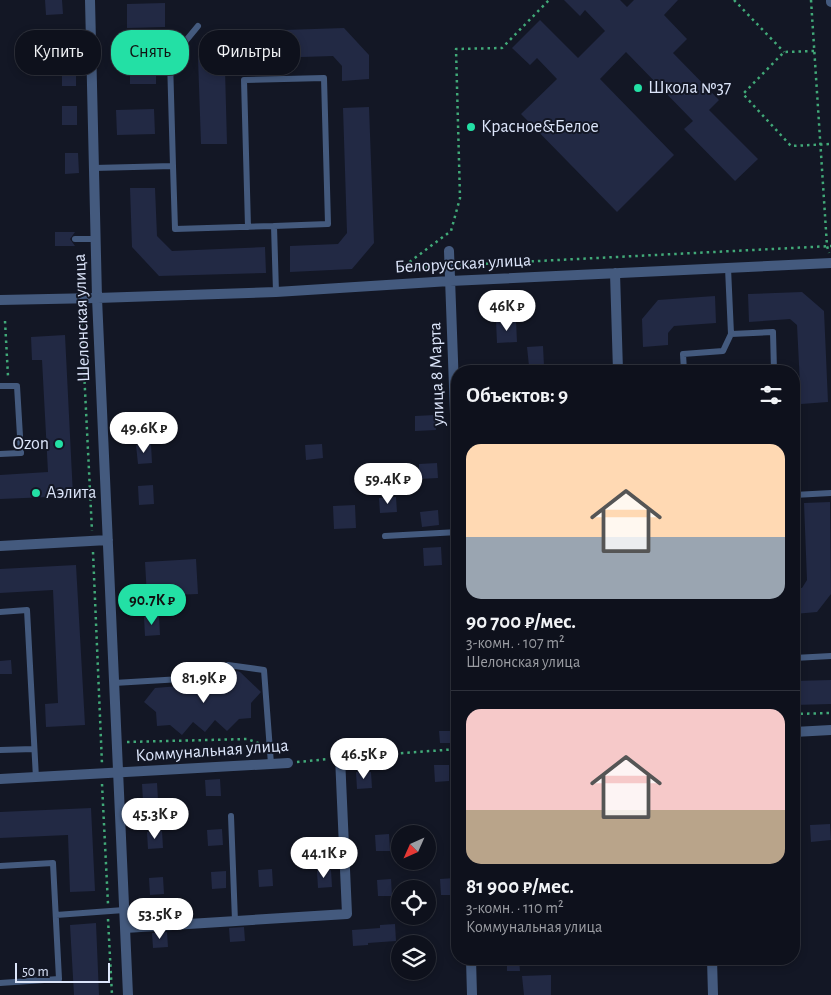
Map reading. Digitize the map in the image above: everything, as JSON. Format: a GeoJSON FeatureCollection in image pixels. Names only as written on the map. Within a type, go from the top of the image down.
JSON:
{"type":"FeatureCollection","features":[{"type":"Feature","properties":{"kind":"street","name":"Шелонская улица"},"geometry":{"type":"LineString","coordinates":[[90,0],[97,298],[128,995]]}},
{"type":"Feature","properties":{"kind":"street","name":"улица 8 Марта"},"geometry":{"type":"LineString","coordinates":[[449,251],[453,365]]}},
{"type":"Feature","properties":{"kind":"street","name":"Белорусская улица"},"geometry":{"type":"LineString","coordinates":[[0,300],[276,292],[831,261]]}},
{"type":"Feature","properties":{"kind":"street"},"geometry":{"type":"LineString","coordinates":[[615,273],[618,365]]}},
{"type":"Feature","properties":{"kind":"street"},"geometry":{"type":"LineString","coordinates":[[0,546],[108,540]]}},
{"type":"Feature","properties":{"kind":"street"},"geometry":{"type":"LineString","coordinates":[[800,732],[831,730]]}},
{"type":"Feature","properties":{"kind":"street"},"geometry":{"type":"LineString","coordinates":[[125,928],[347,914],[340,757]]}},
{"type":"Feature","properties":{"kind":"street","name":"Коммунальная улица"},"geometry":{"type":"LineString","coordinates":[[0,779],[118,774],[288,763]]}},
{"type":"Feature","properties":{"kind":"street"},"geometry":{"type":"LineString","coordinates":[[471,965],[472,995]]}},
{"type":"Feature","properties":{"kind":"street"},"geometry":{"type":"LineString","coordinates":[[712,965],[713,995]]}},
{"type":"Feature","properties":{"kind":"lane"},"geometry":{"type":"LineString","coordinates":[[198,26],[170,60],[175,230],[328,224],[324,78],[244,80],[248,227]]}},
{"type":"Feature","properties":{"kind":"lane"},"geometry":{"type":"LineString","coordinates":[[94,168],[173,166]]}},
{"type":"Feature","properties":{"kind":"lane"},"geometry":{"type":"LineString","coordinates":[[274,226],[276,292]]}},
{"type":"Feature","properties":{"kind":"lane"},"geometry":{"type":"LineString","coordinates":[[75,239],[96,239]]}},
{"type":"Feature","properties":{"kind":"lane"},"geometry":{"type":"LineString","coordinates":[[684,365],[683,354],[723,352],[730,334],[728,268]]}},
{"type":"Feature","properties":{"kind":"lane"},"geometry":{"type":"LineString","coordinates":[[730,334],[773,332],[774,365]]}},
{"type":"Feature","properties":{"kind":"lane"},"geometry":{"type":"LineString","coordinates":[[0,386],[17,386],[21,453],[0,454]]}},
{"type":"Feature","properties":{"kind":"lane"},"geometry":{"type":"LineString","coordinates":[[800,495],[831,493]]}},
{"type":"Feature","properties":{"kind":"lane"},"geometry":{"type":"LineString","coordinates":[[385,536],[451,532]]}},
{"type":"Feature","properties":{"kind":"lane"},"geometry":{"type":"LineString","coordinates":[[0,612],[27,610],[36,778]]}},
{"type":"Feature","properties":{"kind":"lane"},"geometry":{"type":"LineString","coordinates":[[800,658],[831,656]]}},
{"type":"Feature","properties":{"kind":"lane"},"geometry":{"type":"LineString","coordinates":[[114,683],[215,677],[228,666],[264,670],[271,764]]}},
{"type":"Feature","properties":{"kind":"lane"},"geometry":{"type":"LineString","coordinates":[[0,750],[34,749]]}},
{"type":"Feature","properties":{"kind":"lane"},"geometry":{"type":"LineString","coordinates":[[231,816],[235,921]]}},
{"type":"Feature","properties":{"kind":"lane"},"geometry":{"type":"LineString","coordinates":[[0,866],[53,863],[59,979],[0,983]]}},
{"type":"Feature","properties":{"kind":"lane"},"geometry":{"type":"LineString","coordinates":[[56,914],[124,910]]}},
{"type":"Feature","properties":{"kind":"path"},"geometry":{"type":"LineString","coordinates":[[549,0],[502,48],[456,49],[460,198],[451,231],[400,269],[831,246]]}},
{"type":"Feature","properties":{"kind":"path"},"geometry":{"type":"LineString","coordinates":[[734,0],[784,52]]}},
{"type":"Feature","properties":{"kind":"path"},"geometry":{"type":"LineString","coordinates":[[811,0],[827,246],[831,261]]}},
{"type":"Feature","properties":{"kind":"path"},"geometry":{"type":"LineString","coordinates":[[814,51],[784,52],[743,94],[791,146],[831,144]]}},
{"type":"Feature","properties":{"kind":"path"},"geometry":{"type":"LineString","coordinates":[[80,298],[112,995]]}},
{"type":"Feature","properties":{"kind":"path"},"geometry":{"type":"LineString","coordinates":[[5,321],[8,376]]}},
{"type":"Feature","properties":{"kind":"path"},"geometry":{"type":"LineString","coordinates":[[800,714],[831,713]]}},
{"type":"Feature","properties":{"kind":"path"},"geometry":{"type":"LineString","coordinates":[[101,744],[247,739],[270,747]]}},
{"type":"Feature","properties":{"kind":"path","name":"Коммунальная улица"},"geometry":{"type":"LineString","coordinates":[[288,763],[340,757],[451,749]]}},
{"type":"Feature","properties":{"kind":"building"},"geometry":{"type":"Polygon","coordinates":[[[45,0],[62,0],[63,14],[46,15],[45,0]]]}},
{"type":"Feature","properties":{"kind":"building"},"geometry":{"type":"Polygon","coordinates":[[[564,0],[620,0],[627,7],[634,0],[678,0],[664,15],[687,39],[673,53],[719,100],[709,110],[758,159],[735,181],[684,129],[693,121],[626,52],[600,79],[674,155],[617,212],[521,114],[557,79],[537,58],[530,65],[512,48],[540,20],[578,58],[605,31],[585,10],[580,16],[564,0]]]}},
{"type":"Feature","properties":{"kind":"building"},"geometry":{"type":"Polygon","coordinates":[[[165,3],[165,27],[127,28],[127,4],[165,3]]]}},
{"type":"Feature","properties":{"kind":"building"},"geometry":{"type":"Polygon","coordinates":[[[344,28],[369,55],[369,79],[342,81],[342,66],[333,56],[300,57],[300,30],[282,30],[344,28]]]}},
{"type":"Feature","properties":{"kind":"building"},"geometry":{"type":"Polygon","coordinates":[[[199,57],[199,75],[225,75],[227,144],[201,144],[198,58],[199,57]]]}},
{"type":"Feature","properties":{"kind":"building"},"geometry":{"type":"Polygon","coordinates":[[[62,75],[76,75],[76,86],[62,86],[62,75]]]}},
{"type":"Feature","properties":{"kind":"building"},"geometry":{"type":"Polygon","coordinates":[[[130,75],[156,75],[156,84],[130,84],[130,75]]]}},
{"type":"Feature","properties":{"kind":"building"},"geometry":{"type":"Polygon","coordinates":[[[62,106],[77,106],[77,125],[62,125],[62,106]]]}},
{"type":"Feature","properties":{"kind":"building"},"geometry":{"type":"Polygon","coordinates":[[[369,107],[374,243],[352,269],[290,272],[290,246],[338,244],[347,233],[343,108],[369,107]]]}},
{"type":"Feature","properties":{"kind":"building"},"geometry":{"type":"Polygon","coordinates":[[[154,109],[155,134],[117,135],[116,110],[154,109]]]}},
{"type":"Feature","properties":{"kind":"building"},"geometry":{"type":"Polygon","coordinates":[[[65,153],[78,153],[79,173],[65,174],[65,153]]]}},
{"type":"Feature","properties":{"kind":"building"},"geometry":{"type":"Polygon","coordinates":[[[130,188],[155,188],[157,236],[172,251],[265,247],[266,273],[159,276],[132,247],[130,188]]]}},
{"type":"Feature","properties":{"kind":"building"},"geometry":{"type":"Polygon","coordinates":[[[55,232],[75,232],[70,239],[75,246],[55,246],[55,232]]]}},
{"type":"Feature","properties":{"kind":"building"},"geometry":{"type":"Polygon","coordinates":[[[802,292],[824,311],[828,402],[801,404],[797,325],[790,319],[749,322],[748,294],[802,292]]]}},
{"type":"Feature","properties":{"kind":"building"},"geometry":{"type":"Polygon","coordinates":[[[715,296],[716,323],[674,326],[668,333],[668,345],[643,347],[642,319],[658,300],[715,296]]]}},
{"type":"Feature","properties":{"kind":"building"},"geometry":{"type":"Polygon","coordinates":[[[516,320],[517,342],[497,343],[496,321],[516,320]]]}},
{"type":"Feature","properties":{"kind":"building"},"geometry":{"type":"Polygon","coordinates":[[[65,335],[73,496],[0,499],[0,475],[48,472],[42,360],[32,360],[31,337],[65,335]]]}},
{"type":"Feature","properties":{"kind":"building"},"geometry":{"type":"Polygon","coordinates":[[[543,346],[544,365],[529,365],[527,347],[543,346]]]}},
{"type":"Feature","properties":{"kind":"building"},"geometry":{"type":"Polygon","coordinates":[[[435,415],[436,430],[415,431],[415,416],[435,415]]]}},
{"type":"Feature","properties":{"kind":"building"},"geometry":{"type":"Polygon","coordinates":[[[151,444],[152,463],[138,464],[136,445],[151,444]]]}},
{"type":"Feature","properties":{"kind":"building"},"geometry":{"type":"Polygon","coordinates":[[[322,444],[323,458],[306,460],[305,445],[322,444]]]}},
{"type":"Feature","properties":{"kind":"building"},"geometry":{"type":"Polygon","coordinates":[[[437,463],[438,478],[419,479],[419,464],[437,463]]]}},
{"type":"Feature","properties":{"kind":"building"},"geometry":{"type":"Polygon","coordinates":[[[153,485],[154,504],[139,505],[138,486],[153,485]]]}},
{"type":"Feature","properties":{"kind":"building"},"geometry":{"type":"Polygon","coordinates":[[[396,497],[397,512],[380,513],[379,498],[396,497]]]}},
{"type":"Feature","properties":{"kind":"building"},"geometry":{"type":"Polygon","coordinates":[[[830,502],[831,594],[817,612],[800,613],[800,588],[802,588],[807,580],[804,503],[830,502]]]}},
{"type":"Feature","properties":{"kind":"building"},"geometry":{"type":"Polygon","coordinates":[[[355,505],[356,528],[334,529],[333,506],[355,505]]]}},
{"type":"Feature","properties":{"kind":"building"},"geometry":{"type":"Polygon","coordinates":[[[438,510],[439,525],[422,527],[420,512],[438,510]]]}},
{"type":"Feature","properties":{"kind":"building"},"geometry":{"type":"Polygon","coordinates":[[[441,547],[442,565],[424,566],[423,548],[441,547]]]}},
{"type":"Feature","properties":{"kind":"building"},"geometry":{"type":"Polygon","coordinates":[[[196,559],[198,594],[147,596],[145,562],[196,559]]]}},
{"type":"Feature","properties":{"kind":"building"},"geometry":{"type":"Polygon","coordinates":[[[76,565],[85,725],[46,727],[45,704],[58,703],[53,590],[0,593],[0,569],[76,565]]]}},
{"type":"Feature","properties":{"kind":"building"},"geometry":{"type":"Polygon","coordinates":[[[159,616],[160,635],[145,636],[144,617],[159,616]]]}},
{"type":"Feature","properties":{"kind":"building"},"geometry":{"type":"Polygon","coordinates":[[[11,660],[12,674],[0,674],[0,661],[11,660]]]}},
{"type":"Feature","properties":{"kind":"building"},"geometry":{"type":"Polygon","coordinates":[[[237,671],[261,692],[251,703],[251,718],[239,719],[227,731],[215,720],[205,732],[193,722],[182,735],[170,725],[157,726],[156,712],[144,702],[155,688],[227,682],[237,671]]]}},
{"type":"Feature","properties":{"kind":"building"},"geometry":{"type":"Polygon","coordinates":[[[831,680],[831,704],[800,705],[800,681],[831,680]]]}},
{"type":"Feature","properties":{"kind":"building"},"geometry":{"type":"Polygon","coordinates":[[[439,731],[451,731],[451,743],[440,743],[439,731]]]}},
{"type":"Feature","properties":{"kind":"building"},"geometry":{"type":"Polygon","coordinates":[[[434,765],[449,765],[449,781],[435,782],[434,765]]]}},
{"type":"Feature","properties":{"kind":"building"},"geometry":{"type":"Polygon","coordinates":[[[356,772],[371,772],[372,788],[357,789],[356,772]]]}},
{"type":"Feature","properties":{"kind":"building"},"geometry":{"type":"Polygon","coordinates":[[[220,779],[221,796],[206,796],[205,780],[220,779]]]}},
{"type":"Feature","properties":{"kind":"building"},"geometry":{"type":"Polygon","coordinates":[[[157,783],[158,800],[143,801],[142,784],[157,783]]]}},
{"type":"Feature","properties":{"kind":"building"},"geometry":{"type":"Polygon","coordinates":[[[91,808],[95,891],[70,892],[68,835],[0,838],[0,812],[91,808]]]}},
{"type":"Feature","properties":{"kind":"building"},"geometry":{"type":"Polygon","coordinates":[[[830,824],[831,840],[811,842],[810,825],[830,824]]]}},
{"type":"Feature","properties":{"kind":"building"},"geometry":{"type":"Polygon","coordinates":[[[222,829],[223,845],[208,846],[207,830],[222,829]]]}},
{"type":"Feature","properties":{"kind":"building"},"geometry":{"type":"Polygon","coordinates":[[[162,831],[163,848],[148,849],[147,832],[162,831]]]}},
{"type":"Feature","properties":{"kind":"building"},"geometry":{"type":"Polygon","coordinates":[[[389,834],[390,851],[376,851],[375,835],[389,834]]]}},
{"type":"Feature","properties":{"kind":"building"},"geometry":{"type":"Polygon","coordinates":[[[272,869],[273,886],[259,887],[258,870],[272,869]]]}},
{"type":"Feature","properties":{"kind":"building"},"geometry":{"type":"Polygon","coordinates":[[[331,870],[332,887],[318,888],[317,871],[331,870]]]}},
{"type":"Feature","properties":{"kind":"building"},"geometry":{"type":"Polygon","coordinates":[[[226,871],[226,888],[212,889],[211,872],[226,871]]]}},
{"type":"Feature","properties":{"kind":"building"},"geometry":{"type":"Polygon","coordinates":[[[163,877],[164,894],[150,895],[149,878],[163,877]]]}},
{"type":"Feature","properties":{"kind":"building"},"geometry":{"type":"Polygon","coordinates":[[[451,878],[451,895],[441,895],[440,879],[451,878]]]}},
{"type":"Feature","properties":{"kind":"building"},"geometry":{"type":"Polygon","coordinates":[[[391,879],[391,896],[378,896],[377,880],[391,879]]]}},
{"type":"Feature","properties":{"kind":"building"},"geometry":{"type":"Polygon","coordinates":[[[96,923],[99,995],[74,995],[70,925],[96,923]]]}},
{"type":"Feature","properties":{"kind":"building"},"geometry":{"type":"Polygon","coordinates":[[[380,925],[395,925],[396,935],[391,935],[391,941],[353,946],[352,930],[380,928],[380,925]]]}},
{"type":"Feature","properties":{"kind":"building"},"geometry":{"type":"Polygon","coordinates":[[[244,927],[245,941],[230,942],[229,928],[244,927]]]}},
{"type":"Feature","properties":{"kind":"building"},"geometry":{"type":"Polygon","coordinates":[[[167,932],[168,947],[153,948],[152,933],[167,932]]]}},
{"type":"Feature","properties":{"kind":"building"},"geometry":{"type":"Polygon","coordinates":[[[507,965],[519,965],[520,971],[507,971],[507,965]]]}},
{"type":"Feature","properties":{"kind":"building"},"geometry":{"type":"Polygon","coordinates":[[[551,975],[551,995],[524,995],[522,976],[551,975]]]}},
{"type":"Feature","properties":{"kind":"place","name":"Школа №37"},"geometry":{"type":"Point","coordinates":[638,88]}},
{"type":"Feature","properties":{"kind":"place","name":"Красное&Белое"},"geometry":{"type":"Point","coordinates":[471,127]}},
{"type":"Feature","properties":{"kind":"place","name":"Ozon"},"geometry":{"type":"Point","coordinates":[59,444]}},
{"type":"Feature","properties":{"kind":"place","name":"Аэлита"},"geometry":{"type":"Point","coordinates":[36,493]}}]}
